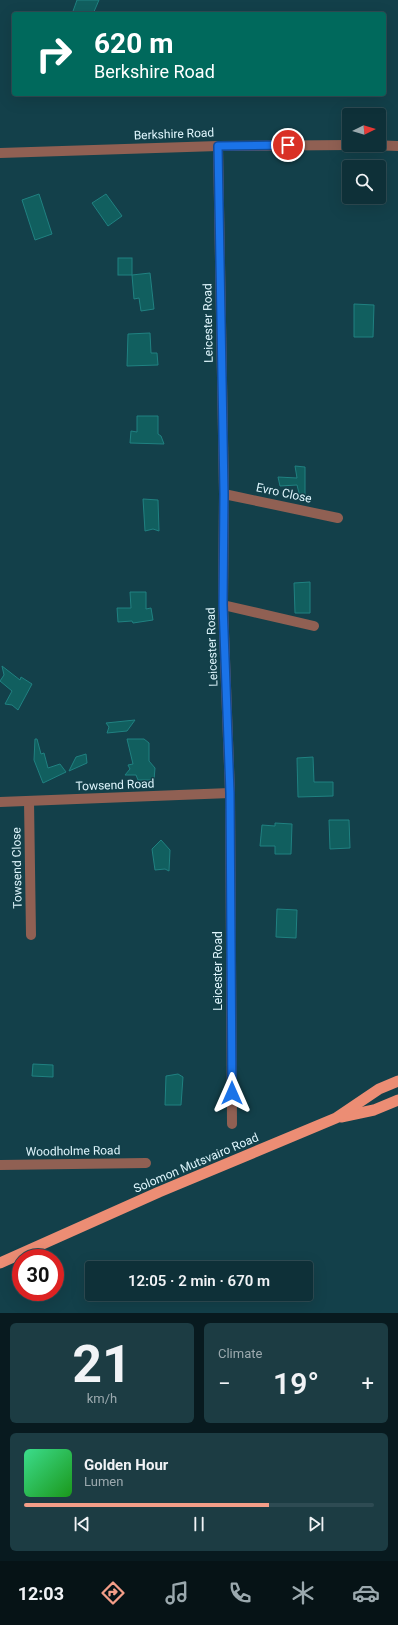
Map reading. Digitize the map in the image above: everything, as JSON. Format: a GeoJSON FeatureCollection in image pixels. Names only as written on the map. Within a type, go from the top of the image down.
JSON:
{"type":"FeatureCollection","features":[{"type":"Feature","properties":{"kind":"highway","name":"Solomon Mutsvairo Road"},"geometry":{"type":"LineString","coordinates":[[0,1263],[123,1208],[336,1118],[379,1089],[398,1081]]}},
{"type":"Feature","properties":{"kind":"highway"},"geometry":{"type":"LineString","coordinates":[[336,1118],[374,1110],[398,1100]]}},
{"type":"Feature","properties":{"kind":"street","name":"Berkshire Road"},"geometry":{"type":"LineString","coordinates":[[0,153],[218,146],[342,145]]}},
{"type":"Feature","properties":{"kind":"street","name":"Leicester Road"},"geometry":{"type":"LineString","coordinates":[[218,146],[224,494],[223,605],[230,793],[232,1124]]}},
{"type":"Feature","properties":{"kind":"street"},"geometry":{"type":"LineString","coordinates":[[386,146],[398,146]]}},
{"type":"Feature","properties":{"kind":"street","name":"Evro Close"},"geometry":{"type":"LineString","coordinates":[[224,494],[338,518]]}},
{"type":"Feature","properties":{"kind":"street"},"geometry":{"type":"LineString","coordinates":[[223,605],[314,626]]}},
{"type":"Feature","properties":{"kind":"street","name":"Towsend Road"},"geometry":{"type":"LineString","coordinates":[[0,802],[230,793]]}},
{"type":"Feature","properties":{"kind":"street","name":"Towsend Close"},"geometry":{"type":"LineString","coordinates":[[30,801],[31,935]]}},
{"type":"Feature","properties":{"kind":"street","name":"Woodholme Road"},"geometry":{"type":"LineString","coordinates":[[0,1165],[146,1163]]}},
{"type":"Feature","properties":{"kind":"building"},"geometry":{"type":"Polygon","coordinates":[[[77,0],[99,0],[94,12],[73,12],[77,0]]]}},
{"type":"Feature","properties":{"kind":"building"},"geometry":{"type":"Polygon","coordinates":[[[39,194],[52,234],[35,240],[22,200],[39,194]]]}},
{"type":"Feature","properties":{"kind":"building"},"geometry":{"type":"Polygon","coordinates":[[[106,194],[122,216],[108,226],[92,203],[106,194]]]}},
{"type":"Feature","properties":{"kind":"building"},"geometry":{"type":"Polygon","coordinates":[[[118,258],[132,258],[132,275],[118,275],[118,258]]]}},
{"type":"Feature","properties":{"kind":"building"},"geometry":{"type":"Polygon","coordinates":[[[150,273],[154,309],[141,311],[139,298],[134,299],[132,275],[150,273]]]}},
{"type":"Feature","properties":{"kind":"building"},"geometry":{"type":"Polygon","coordinates":[[[354,304],[374,305],[373,337],[354,337],[354,304]]]}},
{"type":"Feature","properties":{"kind":"building"},"geometry":{"type":"Polygon","coordinates":[[[150,333],[151,353],[157,353],[158,365],[127,366],[128,334],[150,333]]]}},
{"type":"Feature","properties":{"kind":"building"},"geometry":{"type":"Polygon","coordinates":[[[137,416],[158,416],[158,434],[161,436],[164,444],[130,443],[131,431],[137,432],[137,416]]]}},
{"type":"Feature","properties":{"kind":"building"},"geometry":{"type":"Polygon","coordinates":[[[295,466],[305,467],[305,497],[300,497],[297,485],[280,486],[278,477],[297,478],[295,466]]]}},
{"type":"Feature","properties":{"kind":"building"},"geometry":{"type":"Polygon","coordinates":[[[143,499],[158,500],[159,531],[153,529],[145,531],[143,499]]]}},
{"type":"Feature","properties":{"kind":"building"},"geometry":{"type":"Polygon","coordinates":[[[310,582],[310,613],[295,613],[294,583],[310,582]]]}},
{"type":"Feature","properties":{"kind":"building"},"geometry":{"type":"Polygon","coordinates":[[[130,592],[146,592],[146,609],[151,608],[153,620],[133,623],[132,621],[118,622],[117,608],[131,608],[130,592]]]}},
{"type":"Feature","properties":{"kind":"building"},"geometry":{"type":"Polygon","coordinates":[[[2,666],[20,680],[21,677],[32,684],[18,710],[12,705],[5,704],[12,691],[0,681],[4,675],[2,666]]]}},
{"type":"Feature","properties":{"kind":"building"},"geometry":{"type":"Polygon","coordinates":[[[135,720],[127,731],[107,733],[109,727],[106,723],[135,720]]]}},
{"type":"Feature","properties":{"kind":"building"},"geometry":{"type":"Polygon","coordinates":[[[35,739],[37,739],[41,754],[44,753],[48,768],[60,764],[66,772],[43,783],[34,760],[35,739]]]}},
{"type":"Feature","properties":{"kind":"building"},"geometry":{"type":"Polygon","coordinates":[[[127,739],[144,739],[149,743],[149,761],[155,768],[154,780],[138,780],[136,775],[125,775],[130,769],[128,765],[133,764],[127,739]]]}},
{"type":"Feature","properties":{"kind":"building"},"geometry":{"type":"Polygon","coordinates":[[[86,754],[87,763],[69,771],[76,757],[86,754]]]}},
{"type":"Feature","properties":{"kind":"building"},"geometry":{"type":"Polygon","coordinates":[[[313,757],[314,782],[333,782],[333,796],[298,797],[297,758],[313,757]]]}},
{"type":"Feature","properties":{"kind":"building"},"geometry":{"type":"Polygon","coordinates":[[[329,820],[349,820],[350,848],[330,849],[329,820]]]}},
{"type":"Feature","properties":{"kind":"building"},"geometry":{"type":"Polygon","coordinates":[[[275,823],[292,824],[291,854],[275,854],[275,846],[260,846],[262,825],[275,826],[275,823]]]}},
{"type":"Feature","properties":{"kind":"building"},"geometry":{"type":"Polygon","coordinates":[[[161,840],[170,850],[169,871],[165,869],[155,870],[152,849],[161,840]]]}},
{"type":"Feature","properties":{"kind":"building"},"geometry":{"type":"Polygon","coordinates":[[[277,909],[297,910],[296,938],[276,937],[277,909]]]}},
{"type":"Feature","properties":{"kind":"building"},"geometry":{"type":"Polygon","coordinates":[[[33,1064],[53,1065],[53,1077],[32,1076],[33,1064]]]}},
{"type":"Feature","properties":{"kind":"building"},"geometry":{"type":"Polygon","coordinates":[[[178,1074],[183,1077],[181,1105],[165,1105],[166,1076],[178,1074]]]}},
{"type":"Feature","properties":{"kind":"route"},"geometry":{"type":"LineString","coordinates":[[232,1093],[230,793],[223,605],[224,494],[218,146],[288,145]]}}]}
